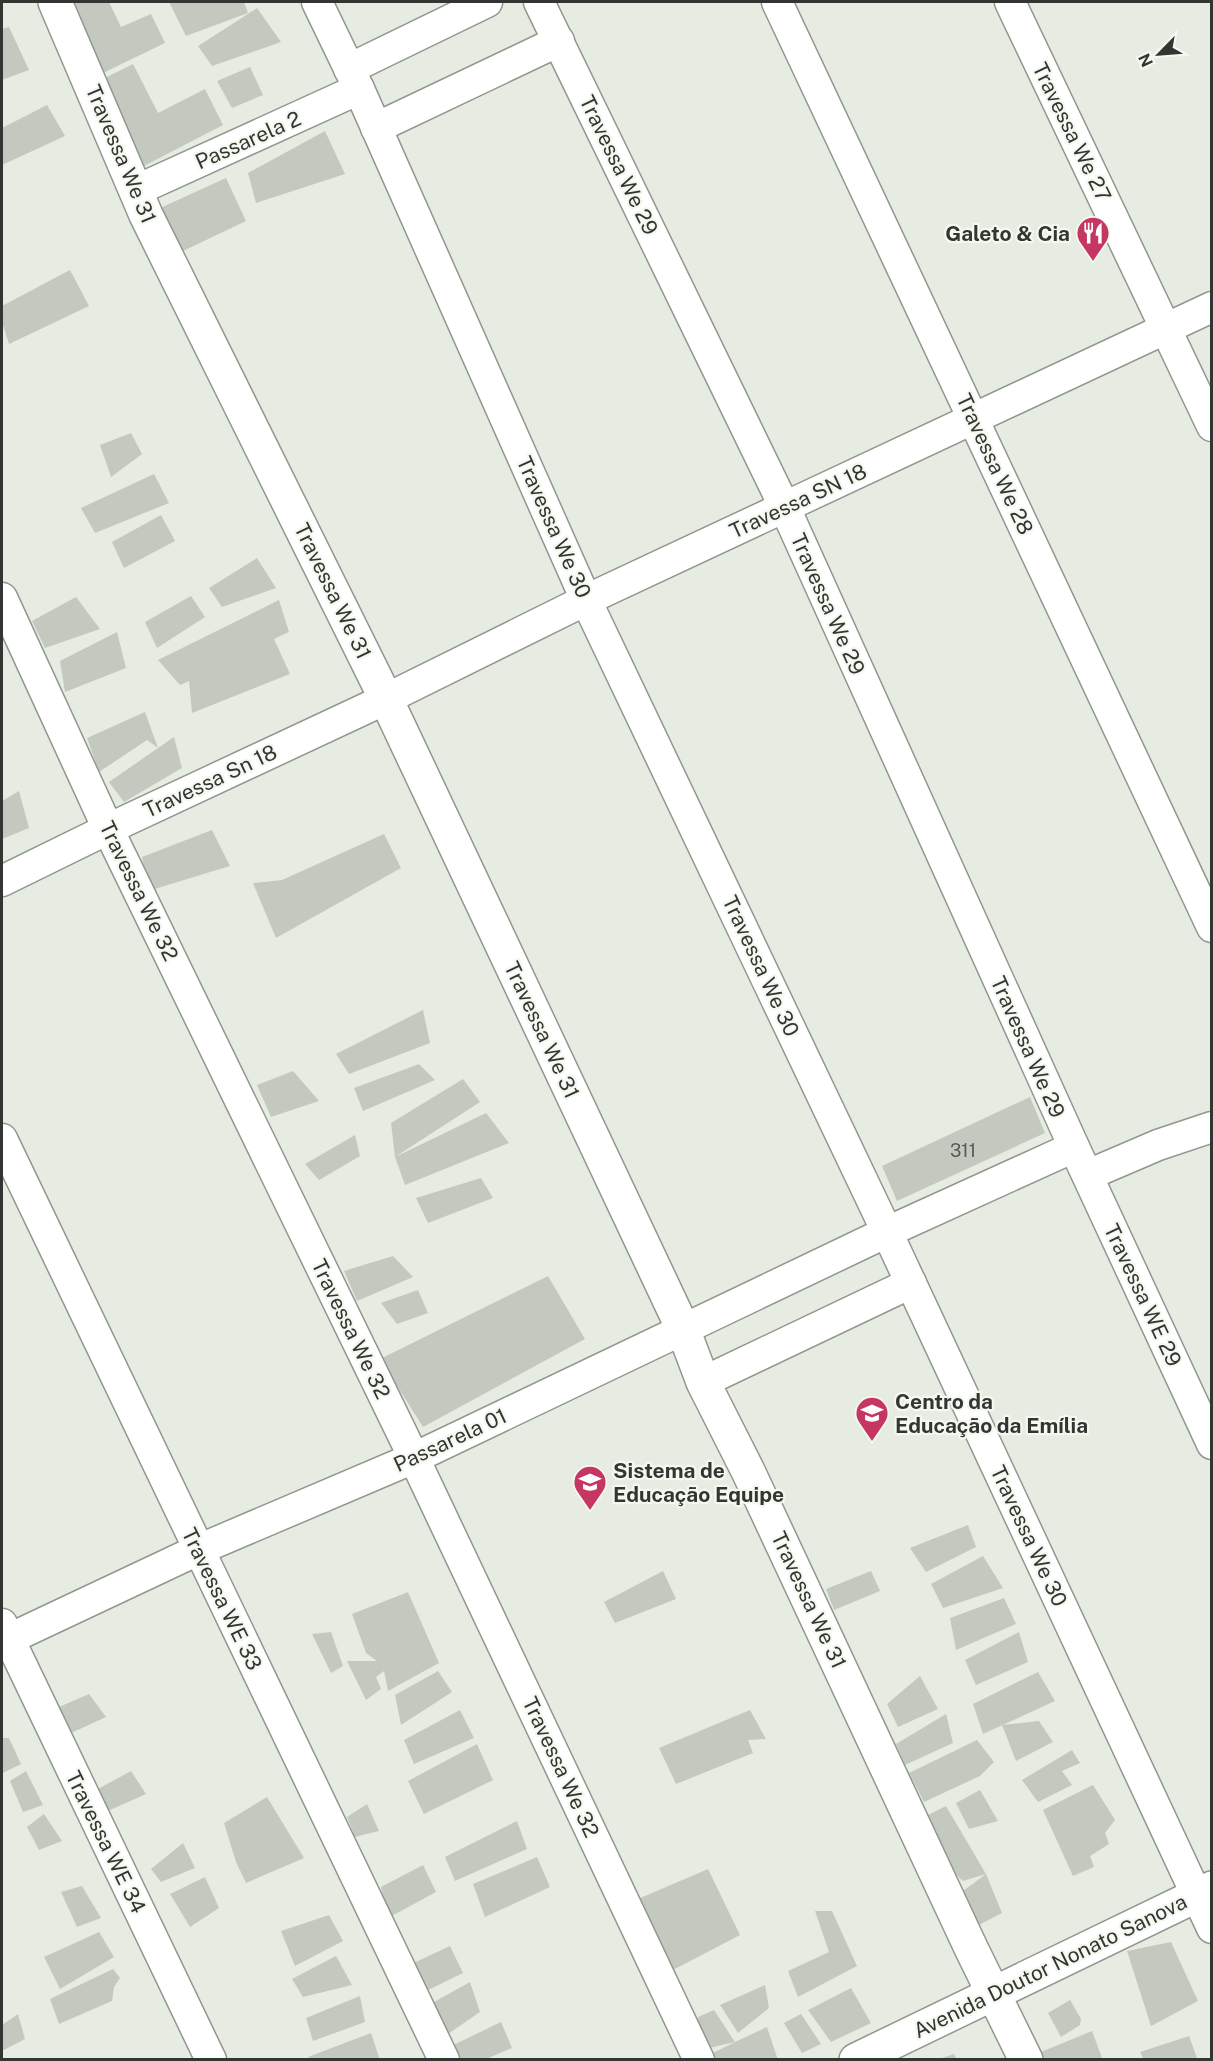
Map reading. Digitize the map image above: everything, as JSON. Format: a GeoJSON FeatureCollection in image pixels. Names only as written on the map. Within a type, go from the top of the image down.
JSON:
{"type":"FeatureCollection","features":[{"type":"Feature","properties":{"kind":"main road","name":"Travessa We 31"},"geometry":{"type":"LineString","coordinates":[[55,2],[146,215],[386,699],[683,1329],[703,1382],[748,1471],[966,1938],[1026,2060]]}},
{"type":"Feature","properties":{"kind":"main road","name":"Avenida Doutor Nonato Sanova"},"geometry":{"type":"LineString","coordinates":[[856,2060],[1204,1891]]}},
{"type":"Feature","properties":{"kind":"street","name":"Travessa We 30"},"geometry":{"type":"LineString","coordinates":[[316,2],[354,79],[586,600],[1204,1891],[1212,1928]]}},
{"type":"Feature","properties":{"kind":"street","name":"Passarela 2"},"geometry":{"type":"LineString","coordinates":[[137,190],[354,79],[487,2]]}},
{"type":"Feature","properties":{"kind":"street","name":"Travessa We 29"},"geometry":{"type":"LineString","coordinates":[[539,2],[784,508],[1074,1147]]}},
{"type":"Feature","properties":{"kind":"street","name":"Travessa We 28"},"geometry":{"type":"LineString","coordinates":[[777,2],[1212,927]]}},
{"type":"Feature","properties":{"kind":"street","name":"Travessa We 27"},"geometry":{"type":"LineString","coordinates":[[1010,2],[1212,426]]}},
{"type":"Feature","properties":{"kind":"street"},"geometry":{"type":"LineString","coordinates":[[376,128],[559,41]]}},
{"type":"Feature","properties":{"kind":"street","name":"Travessa SN 18"},"geometry":{"type":"LineString","coordinates":[[386,699],[586,600],[1212,307]]}},
{"type":"Feature","properties":{"kind":"street","name":"Travessa We 32"},"geometry":{"type":"LineString","coordinates":[[2,598],[108,829],[414,1458],[699,2060]]}},
{"type":"Feature","properties":{"kind":"street","name":"Travessa Sn 18"},"geometry":{"type":"LineString","coordinates":[[2,880],[386,699]]}},
{"type":"Feature","properties":{"kind":"street"},"geometry":{"type":"LineString","coordinates":[[1088,1175],[1158,1144],[1212,1127]]}},
{"type":"Feature","properties":{"kind":"street","name":"Travessa WE 33"},"geometry":{"type":"LineString","coordinates":[[2,1138],[444,2060]]}},
{"type":"Feature","properties":{"kind":"street","name":"Travessa WE 29"},"geometry":{"type":"LineString","coordinates":[[1074,1147],[1212,1444]]}},
{"type":"Feature","properties":{"kind":"street","name":"Passarela 01"},"geometry":{"type":"LineString","coordinates":[[5,1632],[414,1458],[887,1232],[1074,1147]]}},
{"type":"Feature","properties":{"kind":"street"},"geometry":{"type":"LineString","coordinates":[[703,1382],[911,1283]]}},
{"type":"Feature","properties":{"kind":"street","name":"Travessa WE 34"},"geometry":{"type":"LineString","coordinates":[[5,1632],[211,2060]]}},
{"type":"Feature","properties":{"kind":"building"},"geometry":{"type":"Polygon","coordinates":[[[73,2],[109,2],[121,27],[151,14],[165,43],[101,74],[73,2]]]}},
{"type":"Feature","properties":{"kind":"building"},"geometry":{"type":"Polygon","coordinates":[[[169,2],[244,2],[248,13],[186,36],[169,2]]]}},
{"type":"Feature","properties":{"kind":"building"},"geometry":{"type":"Polygon","coordinates":[[[257,8],[281,42],[212,66],[198,46],[257,8]]]}},
{"type":"Feature","properties":{"kind":"building"},"geometry":{"type":"Polygon","coordinates":[[[9,27],[29,70],[2,80],[2,29],[9,27]]]}},
{"type":"Feature","properties":{"kind":"building"},"geometry":{"type":"Polygon","coordinates":[[[133,64],[158,113],[205,89],[223,125],[144,166],[101,80],[133,64]]]}},
{"type":"Feature","properties":{"kind":"building"},"geometry":{"type":"Polygon","coordinates":[[[250,67],[263,95],[232,108],[217,81],[250,67]]]}},
{"type":"Feature","properties":{"kind":"building"},"geometry":{"type":"Polygon","coordinates":[[[47,105],[65,136],[2,165],[2,128],[47,105]]]}},
{"type":"Feature","properties":{"kind":"building"},"geometry":{"type":"Polygon","coordinates":[[[325,131],[345,174],[256,203],[248,173],[325,131]]]}},
{"type":"Feature","properties":{"kind":"building"},"geometry":{"type":"Polygon","coordinates":[[[226,178],[246,221],[179,253],[158,209],[226,178]]]}},
{"type":"Feature","properties":{"kind":"building"},"geometry":{"type":"Polygon","coordinates":[[[70,270],[89,306],[9,344],[2,322],[2,306],[70,270]]]}},
{"type":"Feature","properties":{"kind":"building"},"geometry":{"type":"Polygon","coordinates":[[[131,433],[142,454],[111,477],[100,445],[131,433]]]}},
{"type":"Feature","properties":{"kind":"building"},"geometry":{"type":"Polygon","coordinates":[[[154,474],[169,503],[95,533],[81,508],[154,474]]]}},
{"type":"Feature","properties":{"kind":"building"},"geometry":{"type":"Polygon","coordinates":[[[161,515],[175,541],[124,568],[112,542],[161,515]]]}},
{"type":"Feature","properties":{"kind":"building"},"geometry":{"type":"Polygon","coordinates":[[[257,558],[276,588],[222,607],[209,588],[257,558]]]}},
{"type":"Feature","properties":{"kind":"building"},"geometry":{"type":"Polygon","coordinates":[[[191,596],[205,617],[157,648],[145,622],[191,596]]]}},
{"type":"Feature","properties":{"kind":"building"},"geometry":{"type":"Polygon","coordinates":[[[76,597],[100,629],[45,648],[32,621],[76,597]]]}},
{"type":"Feature","properties":{"kind":"building"},"geometry":{"type":"Polygon","coordinates":[[[279,600],[289,632],[274,639],[290,674],[192,713],[189,681],[180,685],[158,660],[279,600]]]}},
{"type":"Feature","properties":{"kind":"building"},"geometry":{"type":"Polygon","coordinates":[[[117,632],[126,668],[65,692],[60,661],[117,632]]]}},
{"type":"Feature","properties":{"kind":"building"},"geometry":{"type":"Polygon","coordinates":[[[145,712],[158,748],[147,740],[99,772],[87,738],[145,712]]]}},
{"type":"Feature","properties":{"kind":"building"},"geometry":{"type":"Polygon","coordinates":[[[174,737],[182,768],[124,802],[109,782],[174,737]]]}},
{"type":"Feature","properties":{"kind":"building"},"geometry":{"type":"Polygon","coordinates":[[[19,791],[29,828],[2,839],[2,801],[19,791]]]}},
{"type":"Feature","properties":{"kind":"building"},"geometry":{"type":"Polygon","coordinates":[[[212,830],[230,866],[148,891],[142,857],[212,830]]]}},
{"type":"Feature","properties":{"kind":"building"},"geometry":{"type":"Polygon","coordinates":[[[384,834],[401,868],[276,938],[253,883],[282,880],[384,834]]]}},
{"type":"Feature","properties":{"kind":"building"},"geometry":{"type":"Polygon","coordinates":[[[423,1010],[430,1043],[349,1074],[336,1054],[423,1010]]]}},
{"type":"Feature","properties":{"kind":"building"},"geometry":{"type":"Polygon","coordinates":[[[419,1064],[435,1080],[363,1111],[354,1088],[419,1064]]]}},
{"type":"Feature","properties":{"kind":"building"},"geometry":{"type":"Polygon","coordinates":[[[293,1071],[319,1101],[271,1117],[257,1085],[293,1071]]]}},
{"type":"Feature","properties":{"kind":"building"},"geometry":{"type":"Polygon","coordinates":[[[463,1079],[480,1102],[395,1157],[391,1123],[463,1079]]]}},
{"type":"Feature","properties":{"kind":"building"},"geometry":{"type":"Polygon","coordinates":[[[1030,1097],[1045,1133],[897,1201],[882,1166],[1030,1097]]]}},
{"type":"Feature","properties":{"kind":"building"},"geometry":{"type":"Polygon","coordinates":[[[486,1113],[509,1143],[405,1185],[395,1157],[486,1113]]]}},
{"type":"Feature","properties":{"kind":"building"},"geometry":{"type":"Polygon","coordinates":[[[355,1135],[360,1156],[319,1180],[305,1164],[355,1135]]]}},
{"type":"Feature","properties":{"kind":"building"},"geometry":{"type":"Polygon","coordinates":[[[481,1178],[493,1198],[428,1223],[416,1198],[481,1178]]]}},
{"type":"Feature","properties":{"kind":"building"},"geometry":{"type":"Polygon","coordinates":[[[393,1256],[413,1277],[357,1301],[344,1271],[393,1256]]]}},
{"type":"Feature","properties":{"kind":"building"},"geometry":{"type":"Polygon","coordinates":[[[548,1276],[585,1339],[423,1427],[380,1359],[548,1276]]]}},
{"type":"Feature","properties":{"kind":"building"},"geometry":{"type":"Polygon","coordinates":[[[418,1290],[428,1313],[397,1324],[381,1303],[418,1290]]]}},
{"type":"Feature","properties":{"kind":"building"},"geometry":{"type":"Polygon","coordinates":[[[968,1525],[976,1547],[926,1572],[910,1548],[968,1525]]]}},
{"type":"Feature","properties":{"kind":"building"},"geometry":{"type":"Polygon","coordinates":[[[983,1556],[1003,1588],[943,1608],[931,1584],[983,1556]]]}},
{"type":"Feature","properties":{"kind":"building"},"geometry":{"type":"Polygon","coordinates":[[[663,1571],[676,1599],[615,1623],[604,1602],[663,1571]]]}},
{"type":"Feature","properties":{"kind":"building"},"geometry":{"type":"Polygon","coordinates":[[[871,1571],[880,1591],[834,1610],[826,1589],[871,1571]]]}},
{"type":"Feature","properties":{"kind":"building"},"geometry":{"type":"Polygon","coordinates":[[[408,1592],[439,1663],[388,1691],[384,1671],[376,1677],[381,1689],[366,1700],[347,1661],[377,1661],[366,1653],[352,1614],[408,1592]]]}},
{"type":"Feature","properties":{"kind":"building"},"geometry":{"type":"Polygon","coordinates":[[[1004,1598],[1016,1624],[956,1650],[950,1618],[1004,1598]]]}},
{"type":"Feature","properties":{"kind":"building"},"geometry":{"type":"Polygon","coordinates":[[[331,1632],[343,1666],[331,1673],[312,1634],[331,1632]]]}},
{"type":"Feature","properties":{"kind":"building"},"geometry":{"type":"Polygon","coordinates":[[[1019,1632],[1028,1662],[976,1685],[965,1660],[1019,1632]]]}},
{"type":"Feature","properties":{"kind":"building"},"geometry":{"type":"Polygon","coordinates":[[[438,1671],[452,1692],[401,1725],[395,1695],[438,1671]]]}},
{"type":"Feature","properties":{"kind":"building"},"geometry":{"type":"Polygon","coordinates":[[[1038,1672],[1055,1701],[983,1734],[973,1704],[1038,1672]]]}},
{"type":"Feature","properties":{"kind":"building"},"geometry":{"type":"Polygon","coordinates":[[[920,1676],[938,1709],[898,1727],[887,1704],[920,1676]]]}},
{"type":"Feature","properties":{"kind":"building"},"geometry":{"type":"Polygon","coordinates":[[[89,1694],[106,1717],[69,1734],[59,1707],[89,1694]]]}},
{"type":"Feature","properties":{"kind":"building"},"geometry":{"type":"Polygon","coordinates":[[[460,1710],[474,1738],[414,1764],[404,1740],[460,1710]]]}},
{"type":"Feature","properties":{"kind":"building"},"geometry":{"type":"Polygon","coordinates":[[[750,1710],[766,1739],[748,1740],[753,1753],[676,1784],[659,1748],[750,1710]]]}},
{"type":"Feature","properties":{"kind":"building"},"geometry":{"type":"Polygon","coordinates":[[[946,1714],[953,1743],[905,1765],[896,1744],[946,1714]]]}},
{"type":"Feature","properties":{"kind":"building"},"geometry":{"type":"Polygon","coordinates":[[[1039,1721],[1053,1742],[1016,1761],[1002,1725],[1039,1721]]]}},
{"type":"Feature","properties":{"kind":"building"},"geometry":{"type":"Polygon","coordinates":[[[2,1738],[9,1738],[21,1764],[3,1773],[2,1769],[2,1738]]]}},
{"type":"Feature","properties":{"kind":"building"},"geometry":{"type":"Polygon","coordinates":[[[977,1740],[994,1762],[980,1776],[924,1802],[909,1773],[977,1740]]]}},
{"type":"Feature","properties":{"kind":"building"},"geometry":{"type":"Polygon","coordinates":[[[477,1744],[493,1780],[424,1814],[408,1781],[477,1744]]]}},
{"type":"Feature","properties":{"kind":"building"},"geometry":{"type":"Polygon","coordinates":[[[1072,1750],[1080,1763],[1062,1771],[1072,1785],[1038,1802],[1022,1780],[1072,1750]]]}},
{"type":"Feature","properties":{"kind":"building"},"geometry":{"type":"Polygon","coordinates":[[[26,1771],[43,1805],[23,1812],[10,1781],[26,1771]]]}},
{"type":"Feature","properties":{"kind":"building"},"geometry":{"type":"Polygon","coordinates":[[[131,1771],[146,1794],[99,1815],[87,1795],[131,1771]]]}},
{"type":"Feature","properties":{"kind":"building"},"geometry":{"type":"Polygon","coordinates":[[[1093,1785],[1115,1820],[1105,1833],[1109,1844],[1090,1856],[1094,1867],[1073,1876],[1043,1810],[1093,1785]]]}},
{"type":"Feature","properties":{"kind":"building"},"geometry":{"type":"Polygon","coordinates":[[[980,1790],[998,1821],[969,1829],[956,1803],[980,1790]]]}},
{"type":"Feature","properties":{"kind":"building"},"geometry":{"type":"Polygon","coordinates":[[[267,1797],[304,1858],[246,1883],[236,1862],[224,1823],[267,1797]]]}},
{"type":"Feature","properties":{"kind":"building"},"geometry":{"type":"Polygon","coordinates":[[[367,1804],[379,1831],[355,1837],[347,1817],[367,1804]]]}},
{"type":"Feature","properties":{"kind":"building"},"geometry":{"type":"Polygon","coordinates":[[[946,1806],[986,1874],[963,1881],[950,1869],[922,1818],[946,1806]]]}},
{"type":"Feature","properties":{"kind":"building"},"geometry":{"type":"Polygon","coordinates":[[[44,1814],[62,1841],[39,1850],[27,1827],[44,1814]]]}},
{"type":"Feature","properties":{"kind":"building"},"geometry":{"type":"Polygon","coordinates":[[[517,1821],[527,1849],[455,1881],[445,1857],[517,1821]]]}},
{"type":"Feature","properties":{"kind":"building"},"geometry":{"type":"Polygon","coordinates":[[[183,1843],[195,1868],[161,1882],[151,1869],[183,1843]]]}},
{"type":"Feature","properties":{"kind":"building"},"geometry":{"type":"Polygon","coordinates":[[[537,1857],[550,1887],[485,1917],[473,1884],[537,1857]]]}},
{"type":"Feature","properties":{"kind":"building"},"geometry":{"type":"Polygon","coordinates":[[[423,1865],[436,1892],[388,1918],[381,1887],[423,1865]]]}},
{"type":"Feature","properties":{"kind":"building"},"geometry":{"type":"Polygon","coordinates":[[[708,1869],[740,1935],[671,1971],[638,1899],[708,1869]]]}},
{"type":"Feature","properties":{"kind":"building"},"geometry":{"type":"Polygon","coordinates":[[[986,1874],[1002,1913],[977,1926],[959,1894],[986,1874]]]}},
{"type":"Feature","properties":{"kind":"building"},"geometry":{"type":"Polygon","coordinates":[[[205,1877],[219,1908],[190,1927],[170,1894],[205,1877]]]}},
{"type":"Feature","properties":{"kind":"building"},"geometry":{"type":"Polygon","coordinates":[[[82,1886],[101,1918],[77,1927],[61,1892],[82,1886]]]}},
{"type":"Feature","properties":{"kind":"building"},"geometry":{"type":"Polygon","coordinates":[[[815,1911],[832,1911],[857,1966],[798,1997],[788,1971],[829,1952],[815,1911]]]}},
{"type":"Feature","properties":{"kind":"building"},"geometry":{"type":"Polygon","coordinates":[[[329,1915],[343,1941],[295,1966],[281,1931],[329,1915]]]}},
{"type":"Feature","properties":{"kind":"building"},"geometry":{"type":"Polygon","coordinates":[[[99,1932],[114,1957],[60,1989],[44,1957],[99,1932]]]}},
{"type":"Feature","properties":{"kind":"building"},"geometry":{"type":"Polygon","coordinates":[[[1171,1942],[1198,2001],[1151,2026],[1127,1951],[1171,1942]]]}},
{"type":"Feature","properties":{"kind":"building"},"geometry":{"type":"Polygon","coordinates":[[[450,1946],[463,1973],[418,1995],[405,1967],[450,1946]]]}},
{"type":"Feature","properties":{"kind":"building"},"geometry":{"type":"Polygon","coordinates":[[[336,1956],[352,1985],[303,1997],[292,1979],[336,1956]]]}},
{"type":"Feature","properties":{"kind":"building"},"geometry":{"type":"Polygon","coordinates":[[[113,1969],[120,1978],[114,1987],[112,2001],[59,2024],[50,1999],[113,1969]]]}},
{"type":"Feature","properties":{"kind":"building"},"geometry":{"type":"Polygon","coordinates":[[[470,1982],[480,2012],[445,2036],[425,2007],[470,1982]]]}},
{"type":"Feature","properties":{"kind":"building"},"geometry":{"type":"Polygon","coordinates":[[[765,1985],[769,2008],[738,2033],[720,2005],[765,1985]]]}},
{"type":"Feature","properties":{"kind":"building"},"geometry":{"type":"Polygon","coordinates":[[[851,1988],[871,2023],[831,2042],[808,2010],[851,1988]]]}},
{"type":"Feature","properties":{"kind":"building"},"geometry":{"type":"Polygon","coordinates":[[[360,1996],[365,2022],[313,2041],[306,2018],[360,1996]]]}},
{"type":"Feature","properties":{"kind":"building"},"geometry":{"type":"Polygon","coordinates":[[[1070,2000],[1081,2019],[1080,2025],[1061,2037],[1048,2013],[1070,2000]]]}},
{"type":"Feature","properties":{"kind":"building"},"geometry":{"type":"Polygon","coordinates":[[[714,2010],[735,2042],[700,2050],[698,2017],[714,2010]]]}},
{"type":"Feature","properties":{"kind":"building"},"geometry":{"type":"Polygon","coordinates":[[[18,2014],[25,2039],[2,2051],[2,2025],[18,2014]]]}},
{"type":"Feature","properties":{"kind":"building"},"geometry":{"type":"Polygon","coordinates":[[[801,2014],[821,2044],[802,2053],[784,2023],[801,2014]]]}},
{"type":"Feature","properties":{"kind":"building"},"geometry":{"type":"Polygon","coordinates":[[[501,2022],[512,2048],[484,2060],[454,2060],[445,2049],[501,2022]]]}},
{"type":"Feature","properties":{"kind":"building"},"geometry":{"type":"Polygon","coordinates":[[[767,2027],[778,2060],[712,2060],[709,2055],[767,2027]]]}},
{"type":"Feature","properties":{"kind":"building"},"geometry":{"type":"Polygon","coordinates":[[[1092,2031],[1102,2058],[1044,2060],[1041,2052],[1092,2031]]]}},
{"type":"Feature","properties":{"kind":"building"},"geometry":{"type":"Polygon","coordinates":[[[371,2033],[380,2060],[310,2060],[308,2057],[371,2033]]]}},
{"type":"Feature","properties":{"kind":"building"},"geometry":{"type":"Polygon","coordinates":[[[1189,2036],[1197,2058],[1195,2060],[1144,2060],[1140,2052],[1189,2036]]]}},
{"type":"Feature","properties":{"kind":"building"},"geometry":{"type":"Polygon","coordinates":[[[954,2054],[957,2060],[939,2060],[939,2059],[954,2054]]]}},
{"type":"Feature","properties":{"kind":"place","name":"Galeto & Cia"},"geometry":{"type":"Point","coordinates":[1093,262]}},
{"type":"Feature","properties":{"kind":"place","name":"Centro da Educação da Emília"},"geometry":{"type":"Point","coordinates":[872,1442]}},
{"type":"Feature","properties":{"kind":"place","name":"Sistema de Educação Equipe"},"geometry":{"type":"Point","coordinates":[590,1511]}}]}
